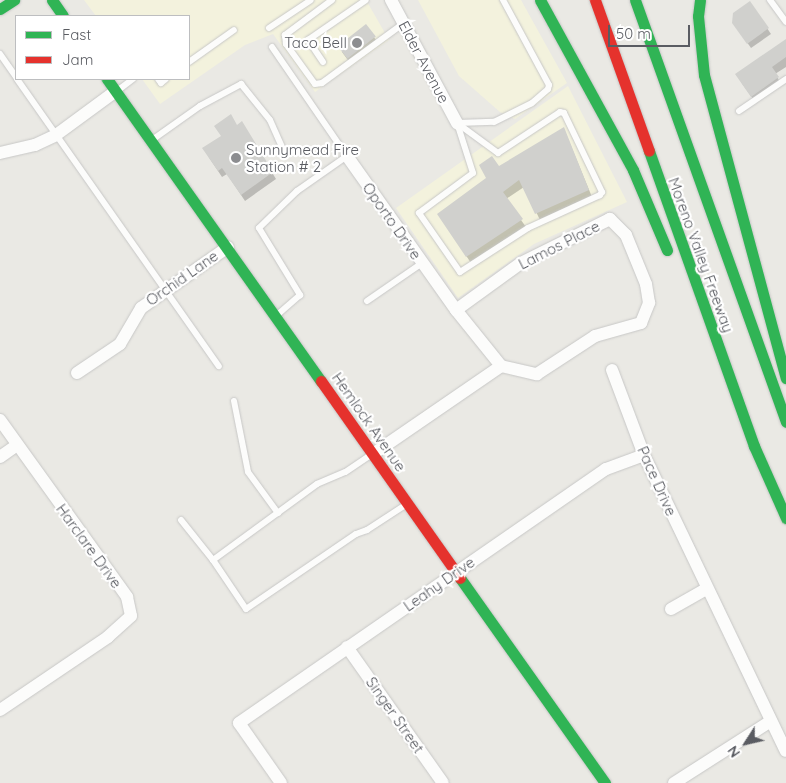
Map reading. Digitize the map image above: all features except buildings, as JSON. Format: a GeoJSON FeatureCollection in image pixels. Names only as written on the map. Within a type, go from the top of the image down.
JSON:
{"type":"FeatureCollection","features":[{"type":"Feature","properties":{"kind":"main road"},"geometry":{"type":"LineString","coordinates":[[0,10],[14,0]]}},
{"type":"Feature","properties":{"kind":"main road"},"geometry":{"type":"LineString","coordinates":[[52,0],[62,15]]}},
{"type":"Feature","properties":{"kind":"main road"},"geometry":{"type":"LineString","coordinates":[[540,0],[633,170],[671,259]]}},
{"type":"Feature","properties":{"kind":"main road","name":"Moreno Valley Freeway"},"geometry":{"type":"LineString","coordinates":[[595,0],[754,446],[786,518]]}},
{"type":"Feature","properties":{"kind":"main road","name":"Moreno Valley Freeway"},"geometry":{"type":"LineString","coordinates":[[635,0],[786,422]]}},
{"type":"Feature","properties":{"kind":"main road"},"geometry":{"type":"LineString","coordinates":[[700,0],[698,16],[704,75],[786,378]]}},
{"type":"Feature","properties":{"kind":"main road","name":"Hemlock Avenue"},"geometry":{"type":"LineString","coordinates":[[108,80],[228,247],[455,573],[605,783]]}},
{"type":"Feature","properties":{"kind":"main road"},"geometry":{"type":"LineString","coordinates":[[686,294],[754,446]]}},
{"type":"Feature","properties":{"kind":"street","name":"Elder Avenue"},"geometry":{"type":"LineString","coordinates":[[392,0],[457,123]]}},
{"type":"Feature","properties":{"kind":"street"},"geometry":{"type":"LineString","coordinates":[[0,153],[35,145],[56,135],[116,91]]}},
{"type":"Feature","properties":{"kind":"street","name":"Oporto Drive"},"geometry":{"type":"LineString","coordinates":[[348,156],[456,310],[501,366]]}},
{"type":"Feature","properties":{"kind":"street","name":"Lamos Place"},"geometry":{"type":"LineString","coordinates":[[456,310],[520,263],[566,238],[610,219],[626,235],[646,284],[649,303],[641,323],[595,336],[537,374],[501,366]]}},
{"type":"Feature","properties":{"kind":"street","name":"Orchid Lane"},"geometry":{"type":"LineString","coordinates":[[77,373],[120,344],[141,308],[228,247]]}},
{"type":"Feature","properties":{"kind":"street"},"geometry":{"type":"LineString","coordinates":[[373,454],[501,366]]}},
{"type":"Feature","properties":{"kind":"street","name":"Pace Drive"},"geometry":{"type":"LineString","coordinates":[[612,370],[644,454],[706,589],[786,751]]}},
{"type":"Feature","properties":{"kind":"street","name":"Harclare Drive"},"geometry":{"type":"LineString","coordinates":[[0,420],[126,597],[131,616],[108,637],[0,710]]}},
{"type":"Feature","properties":{"kind":"street"},"geometry":{"type":"LineString","coordinates":[[0,457],[17,445]]}},
{"type":"Feature","properties":{"kind":"street","name":"Leahy Drive"},"geometry":{"type":"LineString","coordinates":[[281,783],[239,723],[606,468],[644,454]]}},
{"type":"Feature","properties":{"kind":"street"},"geometry":{"type":"LineString","coordinates":[[671,609],[706,589]]}},
{"type":"Feature","properties":{"kind":"street","name":"Singer Street"},"geometry":{"type":"LineString","coordinates":[[348,647],[443,783]]}},
{"type":"Feature","properties":{"kind":"street"},"geometry":{"type":"LineString","coordinates":[[674,783],[771,721]]}},
{"type":"Feature","properties":{"kind":"lane"},"geometry":{"type":"LineString","coordinates":[[270,28],[311,0]]}},
{"type":"Feature","properties":{"kind":"lane"},"geometry":{"type":"LineString","coordinates":[[332,0],[285,35],[286,44],[315,84],[322,83],[404,23]]}},
{"type":"Feature","properties":{"kind":"lane"},"geometry":{"type":"LineString","coordinates":[[457,123],[494,122],[532,103],[548,89],[549,85],[502,0]]}},
{"type":"Feature","properties":{"kind":"lane"},"geometry":{"type":"LineString","coordinates":[[770,0],[786,22]]}},
{"type":"Feature","properties":{"kind":"lane"},"geometry":{"type":"LineString","coordinates":[[323,62],[308,40],[363,1]]}},
{"type":"Feature","properties":{"kind":"lane"},"geometry":{"type":"LineString","coordinates":[[190,61],[234,30]]}},
{"type":"Feature","properties":{"kind":"lane","name":"Oporto Drive"},"geometry":{"type":"LineString","coordinates":[[272,47],[348,156]]}},
{"type":"Feature","properties":{"kind":"lane"},"geometry":{"type":"LineString","coordinates":[[0,54],[15,75]]}},
{"type":"Feature","properties":{"kind":"lane"},"geometry":{"type":"LineString","coordinates":[[739,112],[786,79]]}},
{"type":"Feature","properties":{"kind":"lane"},"geometry":{"type":"LineString","coordinates":[[18,80],[220,366]]}},
{"type":"Feature","properties":{"kind":"lane"},"geometry":{"type":"LineString","coordinates":[[116,91],[132,80]]}},
{"type":"Feature","properties":{"kind":"lane"},"geometry":{"type":"LineString","coordinates":[[151,140],[200,106],[241,84],[270,120],[282,147]]}},
{"type":"Feature","properties":{"kind":"lane"},"geometry":{"type":"LineString","coordinates":[[560,112],[564,112],[602,192],[528,228],[460,272],[419,213],[473,173],[457,123],[498,154],[560,112]]}},
{"type":"Feature","properties":{"kind":"lane"},"geometry":{"type":"LineString","coordinates":[[276,316],[300,295],[259,228],[297,190],[348,156]]}},
{"type":"Feature","properties":{"kind":"lane"},"geometry":{"type":"LineString","coordinates":[[367,301],[422,263]]}},
{"type":"Feature","properties":{"kind":"lane"},"geometry":{"type":"LineString","coordinates":[[234,401],[248,472],[278,513]]}},
{"type":"Feature","properties":{"kind":"lane"},"geometry":{"type":"LineString","coordinates":[[213,560],[317,484],[345,472],[373,454]]}},
{"type":"Feature","properties":{"kind":"lane"},"geometry":{"type":"LineString","coordinates":[[181,520],[213,560],[246,609],[356,534],[367,530],[407,503]]}},
{"type":"Feature","properties":{"kind":"shaded area"},"geometry":{"type":"Polygon","coordinates":[[[84,0],[366,0],[389,40],[315,92],[273,34],[245,45],[160,104],[143,80],[190,80],[190,15],[95,15],[84,0]]]}},
{"type":"Feature","properties":{"kind":"shaded area"},"geometry":{"type":"Polygon","coordinates":[[[418,0],[521,0],[567,83],[515,119],[500,112],[459,76],[418,0]]]}},
{"type":"Feature","properties":{"kind":"shaded area"},"geometry":{"type":"Polygon","coordinates":[[[568,86],[627,202],[534,244],[458,298],[396,208],[568,86]]]}},
{"type":"Feature","properties":{"kind":"traffic: fast"},"geometry":{"type":"LineString","coordinates":[[0,9],[14,0]]}},
{"type":"Feature","properties":{"kind":"traffic: fast"},"geometry":{"type":"LineString","coordinates":[[52,0],[62,15]]}},
{"type":"Feature","properties":{"kind":"traffic: fast"},"geometry":{"type":"LineString","coordinates":[[540,0],[633,170],[667,250]]}},
{"type":"Feature","properties":{"kind":"traffic: fast"},"geometry":{"type":"LineString","coordinates":[[635,0],[786,422]]}},
{"type":"Feature","properties":{"kind":"traffic: fast"},"geometry":{"type":"LineString","coordinates":[[700,0],[698,16],[704,75],[786,378]]}},
{"type":"Feature","properties":{"kind":"traffic: fast"},"geometry":{"type":"LineString","coordinates":[[108,80],[321,381]]}},
{"type":"Feature","properties":{"kind":"traffic: fast"},"geometry":{"type":"LineString","coordinates":[[649,151],[754,446],[786,518]]}},
{"type":"Feature","properties":{"kind":"traffic: fast"},"geometry":{"type":"LineString","coordinates":[[460,578],[605,783]]}},
{"type":"Feature","properties":{"kind":"traffic: jam"},"geometry":{"type":"LineString","coordinates":[[595,0],[649,151]]}},
{"type":"Feature","properties":{"kind":"traffic: jam"},"geometry":{"type":"LineString","coordinates":[[321,381],[460,578]]}},
{"type":"Feature","properties":{"kind":"place","name":"Taco Bell"},"geometry":{"type":"Point","coordinates":[357,43]}},
{"type":"Feature","properties":{"kind":"place","name":"Sunnymead Fire Station # 2"},"geometry":{"type":"Point","coordinates":[236,158]}}]}
